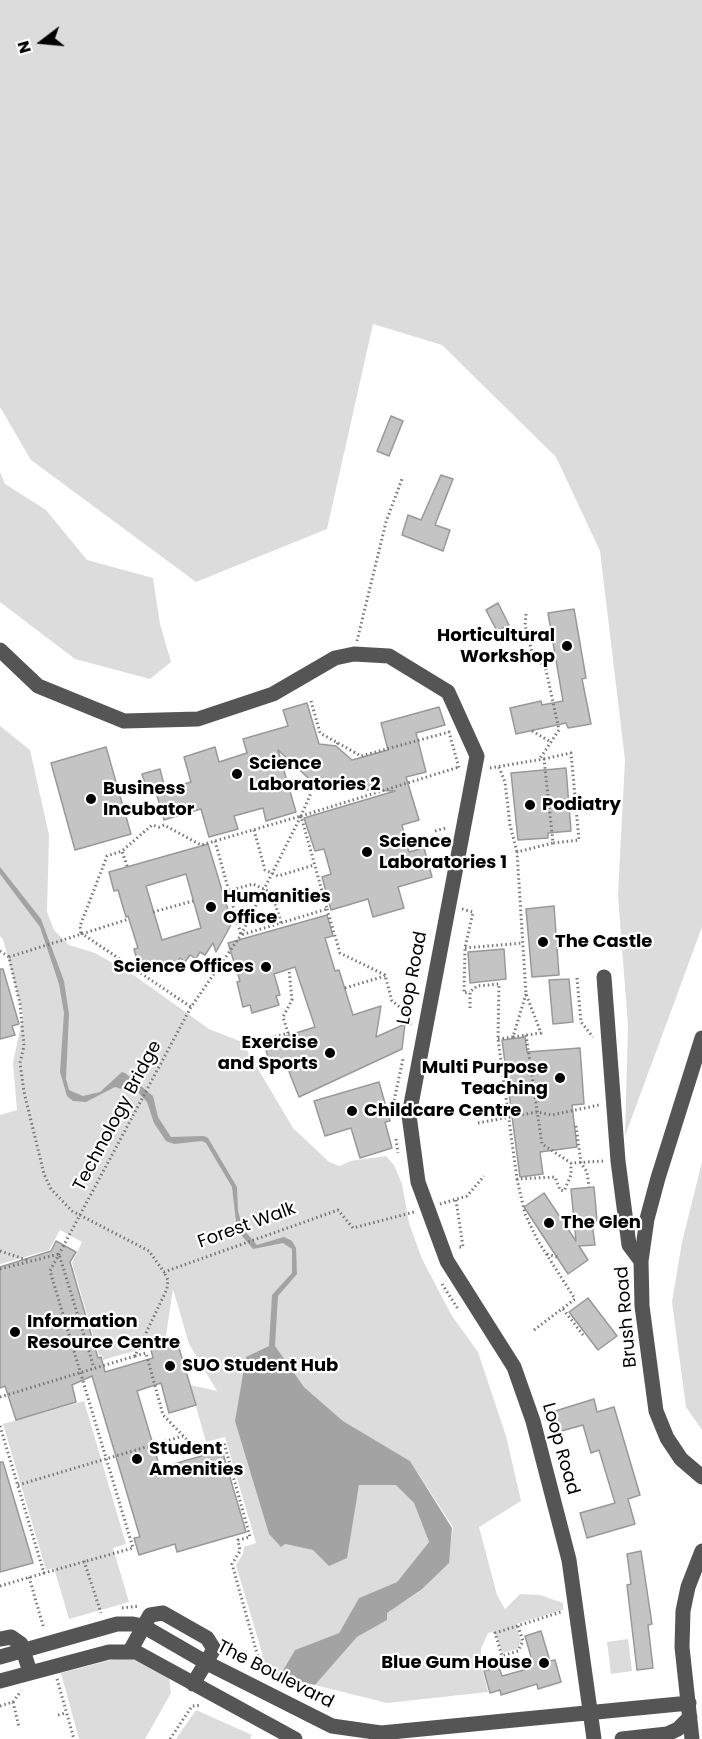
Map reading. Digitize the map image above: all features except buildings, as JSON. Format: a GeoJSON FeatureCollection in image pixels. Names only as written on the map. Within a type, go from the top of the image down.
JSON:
{"type":"FeatureCollection","features":[{"type":"Feature","properties":{"kind":"street","name":"Loop Road"},"geometry":{"type":"LineString","coordinates":[[0,650],[38,686],[124,721],[198,719],[273,694],[334,658],[354,654],[389,656],[448,692],[477,756],[440,941],[409,1115],[420,1210],[447,1261],[514,1367],[532,1421],[569,1560],[594,1739]]}},
{"type":"Feature","properties":{"kind":"street"},"geometry":{"type":"LineString","coordinates":[[604,977],[618,1161],[629,1245],[641,1262]]}},
{"type":"Feature","properties":{"kind":"street","name":"Brush Road"},"geometry":{"type":"LineString","coordinates":[[702,1038],[658,1178],[647,1219],[641,1262],[642,1306],[656,1411],[667,1437],[681,1459],[702,1477]]}},
{"type":"Feature","properties":{"kind":"street"},"geometry":{"type":"LineString","coordinates":[[692,1739],[682,1647],[683,1611],[694,1566],[702,1551]]}},
{"type":"Feature","properties":{"kind":"street"},"geometry":{"type":"LineString","coordinates":[[130,1651],[150,1616],[163,1613],[207,1638],[214,1649],[193,1684]]}},
{"type":"Feature","properties":{"kind":"street","name":"The Boulevard"},"geometry":{"type":"LineString","coordinates":[[0,1657],[117,1624],[143,1626],[207,1663],[332,1726],[369,1732],[417,1732],[591,1714],[689,1710]]}},
{"type":"Feature","properties":{"kind":"street"},"geometry":{"type":"LineString","coordinates":[[0,1639],[16,1639],[23,1650],[30,1672]]}},
{"type":"Feature","properties":{"kind":"street"},"geometry":{"type":"LineString","coordinates":[[0,1681],[109,1652],[130,1651],[156,1661],[193,1684],[295,1739]]}},
{"type":"Feature","properties":{"kind":"street"},"geometry":{"type":"LineString","coordinates":[[622,1739],[670,1737],[678,1729],[689,1710]]}},
{"type":"Feature","properties":{"kind":"path"},"geometry":{"type":"LineString","coordinates":[[354,654],[387,522],[402,478]]}},
{"type":"Feature","properties":{"kind":"path"},"geometry":{"type":"LineString","coordinates":[[526,614],[525,625],[534,660],[545,665],[560,730],[539,760]]}},
{"type":"Feature","properties":{"kind":"path"},"geometry":{"type":"LineString","coordinates":[[191,1007],[81,933],[80,926],[107,855],[122,851],[152,825],[159,827],[164,825],[201,845],[459,767],[449,732],[361,756],[320,732],[311,701]]}},
{"type":"Feature","properties":{"kind":"path"},"geometry":{"type":"LineString","coordinates":[[532,730],[551,742]]}},
{"type":"Feature","properties":{"kind":"path"},"geometry":{"type":"LineString","coordinates":[[488,768],[571,753],[579,840],[553,843],[517,852]]}},
{"type":"Feature","properties":{"kind":"path"},"geometry":{"type":"LineString","coordinates":[[544,759],[553,843]]}},
{"type":"Feature","properties":{"kind":"path"},"geometry":{"type":"LineString","coordinates":[[498,1039],[541,1033],[526,994],[517,852],[510,825],[505,782],[499,766]]}},
{"type":"Feature","properties":{"kind":"path","name":"Technology Bridge"},"geometry":{"type":"LineString","coordinates":[[84,1561],[133,1548],[51,1271],[191,1007],[241,935],[314,786]]}},
{"type":"Feature","properties":{"kind":"path"},"geometry":{"type":"LineString","coordinates":[[301,816],[340,953],[385,976],[392,1001],[406,1012],[411,1026],[408,1037]]}},
{"type":"Feature","properties":{"kind":"path"},"geometry":{"type":"LineString","coordinates":[[435,831],[446,828]]}},
{"type":"Feature","properties":{"kind":"path"},"geometry":{"type":"LineString","coordinates":[[254,830],[265,870],[270,873],[278,876],[314,865]]}},
{"type":"Feature","properties":{"kind":"path"},"geometry":{"type":"LineString","coordinates":[[215,841],[241,935],[327,909]]}},
{"type":"Feature","properties":{"kind":"path"},"geometry":{"type":"LineString","coordinates":[[122,851],[127,866]]}},
{"type":"Feature","properties":{"kind":"path"},"geometry":{"type":"LineString","coordinates":[[228,891],[253,884],[272,893],[281,924]]}},
{"type":"Feature","properties":{"kind":"path"},"geometry":{"type":"LineString","coordinates":[[153,912],[194,901]]}},
{"type":"Feature","properties":{"kind":"path"},"geometry":{"type":"LineString","coordinates":[[462,909],[473,912],[465,948],[464,993],[470,993]]}},
{"type":"Feature","properties":{"kind":"path"},"geometry":{"type":"LineString","coordinates":[[9,957],[129,919]]}},
{"type":"Feature","properties":{"kind":"path"},"geometry":{"type":"LineString","coordinates":[[465,948],[524,944]]}},
{"type":"Feature","properties":{"kind":"path"},"geometry":{"type":"LineString","coordinates":[[0,951],[9,957],[22,1024],[24,1046],[20,1063],[24,1092],[44,1174],[51,1189],[72,1211],[148,1251],[168,1280],[167,1288],[135,1356]]}},
{"type":"Feature","properties":{"kind":"path"},"geometry":{"type":"LineString","coordinates":[[262,1041],[288,1034],[283,1017],[292,1000],[289,969]]}},
{"type":"Feature","properties":{"kind":"path"},"geometry":{"type":"LineString","coordinates":[[345,988],[385,976]]}},
{"type":"Feature","properties":{"kind":"path"},"geometry":{"type":"LineString","coordinates":[[577,978],[581,1022],[610,1057]]}},
{"type":"Feature","properties":{"kind":"path"},"geometry":{"type":"LineString","coordinates":[[470,1008],[470,993],[477,986],[499,984],[498,1039],[517,1179],[525,1214],[545,1253],[575,1299],[534,1330]]}},
{"type":"Feature","properties":{"kind":"path"},"geometry":{"type":"LineString","coordinates":[[513,1037],[526,994]]}},
{"type":"Feature","properties":{"kind":"path"},"geometry":{"type":"LineString","coordinates":[[526,1035],[542,1144],[571,1163],[618,1161]]}},
{"type":"Feature","properties":{"kind":"path"},"geometry":{"type":"LineString","coordinates":[[393,1119],[392,1110],[404,1058]]}},
{"type":"Feature","properties":{"kind":"path"},"geometry":{"type":"LineString","coordinates":[[478,1123],[537,1112],[552,1115],[613,1102]]}},
{"type":"Feature","properties":{"kind":"path"},"geometry":{"type":"LineString","coordinates":[[576,1126],[580,1163],[587,1172],[589,1188]]}},
{"type":"Feature","properties":{"kind":"path"},"geometry":{"type":"LineString","coordinates":[[395,1129],[400,1160]]}},
{"type":"Feature","properties":{"kind":"path"},"geometry":{"type":"LineString","coordinates":[[517,1179],[555,1177],[560,1190],[564,1191],[571,1175],[571,1163]]}},
{"type":"Feature","properties":{"kind":"path"},"geometry":{"type":"LineString","coordinates":[[420,1210],[467,1196],[484,1176]]}},
{"type":"Feature","properties":{"kind":"path"},"geometry":{"type":"LineString","coordinates":[[454,1237],[458,1248],[463,1247],[456,1200]]}},
{"type":"Feature","properties":{"kind":"path"},"geometry":{"type":"LineString","coordinates":[[410,1202],[420,1210]]}},
{"type":"Feature","properties":{"kind":"path","name":"Forest Walk"},"geometry":{"type":"LineString","coordinates":[[164,1272],[320,1214],[338,1210],[353,1228],[420,1210]]}},
{"type":"Feature","properties":{"kind":"path"},"geometry":{"type":"LineString","coordinates":[[416,1223],[420,1210]]}},
{"type":"Feature","properties":{"kind":"path"},"geometry":{"type":"LineString","coordinates":[[0,1251],[31,1261]]}},
{"type":"Feature","properties":{"kind":"path"},"geometry":{"type":"LineString","coordinates":[[545,1253],[557,1257]]}},
{"type":"Feature","properties":{"kind":"path"},"geometry":{"type":"LineString","coordinates":[[0,1269],[59,1254],[94,1368]]}},
{"type":"Feature","properties":{"kind":"path"},"geometry":{"type":"LineString","coordinates":[[442,1283],[460,1311]]}},
{"type":"Feature","properties":{"kind":"path"},"geometry":{"type":"LineString","coordinates":[[563,1309],[583,1335]]}},
{"type":"Feature","properties":{"kind":"path"},"geometry":{"type":"LineString","coordinates":[[0,1397],[146,1353],[163,1415],[197,1450],[224,1443],[250,1537],[238,1540],[240,1551],[232,1564],[264,1677],[255,1672]]}},
{"type":"Feature","properties":{"kind":"path"},"geometry":{"type":"LineString","coordinates":[[0,1426],[44,1573]]}},
{"type":"Feature","properties":{"kind":"path"},"geometry":{"type":"LineString","coordinates":[[18,1485],[184,1436]]}},
{"type":"Feature","properties":{"kind":"path"},"geometry":{"type":"LineString","coordinates":[[0,1586],[84,1561],[100,1613]]}},
{"type":"Feature","properties":{"kind":"path"},"geometry":{"type":"LineString","coordinates":[[29,1577],[44,1629]]}},
{"type":"Feature","properties":{"kind":"path"},"geometry":{"type":"LineString","coordinates":[[114,1609],[141,1605]]}},
{"type":"Feature","properties":{"kind":"path"},"geometry":{"type":"LineString","coordinates":[[518,1626],[522,1641],[518,1651],[502,1656],[495,1633],[566,1611],[565,1606]]}},
{"type":"Feature","properties":{"kind":"path"},"geometry":{"type":"LineString","coordinates":[[91,1615],[107,1611]]}},
{"type":"Feature","properties":{"kind":"path"},"geometry":{"type":"LineString","coordinates":[[33,1632],[54,1626]]}},
{"type":"Feature","properties":{"kind":"path"},"geometry":{"type":"LineString","coordinates":[[68,1675],[57,1678],[74,1739]]}},
{"type":"Feature","properties":{"kind":"path"},"geometry":{"type":"LineString","coordinates":[[0,1706],[13,1702],[23,1689]]}},
{"type":"Feature","properties":{"kind":"path"},"geometry":{"type":"LineString","coordinates":[[13,1702],[19,1727]]}},
{"type":"Feature","properties":{"kind":"path"},"geometry":{"type":"LineString","coordinates":[[170,1739],[192,1706],[205,1705]]}},
{"type":"Feature","properties":{"kind":"path"},"geometry":{"type":"LineString","coordinates":[[58,1715],[66,1713]]}},
{"type":"Feature","properties":{"kind":"shaded area"},"geometry":{"type":"Polygon","coordinates":[[[0,0],[702,0],[702,927],[625,1136],[628,1026],[618,895],[625,760],[600,551],[556,457],[442,345],[373,324],[327,529],[196,582],[31,460],[0,407],[0,0]]]}},
{"type":"Feature","properties":{"kind":"shaded area"},"geometry":{"type":"Polygon","coordinates":[[[0,472],[5,484],[46,510],[87,560],[153,578],[160,624],[171,662],[150,679],[75,659],[0,602],[0,472]]]}},
{"type":"Feature","properties":{"kind":"shaded area"},"geometry":{"type":"Polygon","coordinates":[[[0,726],[30,750],[49,835],[47,912],[54,930],[69,945],[95,953],[135,976],[209,1029],[242,1042],[293,1128],[329,1162],[340,1166],[350,1161],[386,1156],[394,1165],[402,1184],[409,1223],[422,1259],[452,1316],[478,1352],[506,1436],[521,1501],[479,1527],[497,1595],[505,1609],[520,1594],[540,1595],[563,1603],[563,1610],[516,1624],[521,1641],[517,1649],[502,1653],[495,1631],[488,1633],[481,1649],[481,1664],[488,1692],[387,1703],[315,1685],[357,1637],[387,1620],[386,1613],[419,1592],[448,1563],[453,1527],[410,1461],[343,1421],[304,1387],[273,1344],[285,1544],[313,1550],[353,1516],[359,1485],[397,1485],[414,1503],[429,1542],[397,1582],[359,1598],[339,1633],[295,1650],[279,1677],[263,1671],[262,1653],[236,1565],[243,1554],[244,1547],[256,1543],[225,1437],[206,1442],[190,1385],[217,1391],[189,1344],[173,1289],[165,1342],[103,1360],[102,1355],[99,1355],[72,1263],[82,1242],[60,1230],[49,1250],[0,1264],[0,1115],[17,1110],[13,1063],[23,1015],[3,939],[0,936],[0,726]]]}},
{"type":"Feature","properties":{"kind":"shaded area"},"geometry":{"type":"Polygon","coordinates":[[[0,867],[41,919],[64,981],[69,1014],[66,1079],[69,1090],[83,1096],[100,1092],[122,1072],[125,1073],[153,1096],[158,1117],[171,1137],[204,1136],[208,1138],[237,1187],[238,1211],[243,1229],[257,1245],[284,1237],[292,1241],[296,1248],[297,1274],[278,1296],[275,1346],[304,1387],[343,1421],[410,1461],[452,1528],[449,1563],[421,1590],[387,1613],[387,1620],[357,1637],[315,1685],[279,1677],[295,1650],[339,1633],[359,1598],[397,1582],[429,1542],[414,1503],[396,1485],[359,1485],[347,1558],[329,1566],[313,1550],[285,1544],[281,1547],[269,1534],[235,1421],[246,1357],[269,1346],[272,1295],[292,1273],[292,1249],[283,1243],[253,1249],[237,1230],[232,1187],[206,1143],[202,1141],[174,1144],[166,1141],[154,1123],[147,1102],[136,1090],[130,1086],[124,1090],[115,1087],[86,1102],[73,1101],[67,1096],[60,1072],[64,1013],[59,984],[40,927],[0,874],[0,867]]]}},
{"type":"Feature","properties":{"kind":"shaded area"},"geometry":{"type":"Polygon","coordinates":[[[702,1162],[702,1430],[686,1407],[672,1302],[682,1242],[702,1162]]]}},
{"type":"Feature","properties":{"kind":"shaded area"},"geometry":{"type":"Polygon","coordinates":[[[84,1401],[126,1544],[113,1548],[129,1602],[69,1619],[54,1568],[46,1570],[3,1424],[84,1401]]]}},
{"type":"Feature","properties":{"kind":"shaded area"},"geometry":{"type":"Polygon","coordinates":[[[628,1639],[632,1671],[611,1674],[607,1642],[628,1639]]]}},
{"type":"Feature","properties":{"kind":"shaded area"},"geometry":{"type":"Polygon","coordinates":[[[122,1657],[145,1662],[169,1677],[171,1693],[145,1739],[79,1739],[61,1673],[122,1657]]]}},
{"type":"Feature","properties":{"kind":"shaded area"},"geometry":{"type":"Polygon","coordinates":[[[196,1710],[252,1735],[250,1739],[176,1739],[196,1710]]]}},
{"type":"Feature","properties":{"kind":"place","name":"Horticultural Workshop"},"geometry":{"type":"Point","coordinates":[567,646]}},
{"type":"Feature","properties":{"kind":"place","name":"Science Laboratories 2"},"geometry":{"type":"Point","coordinates":[237,774]}},
{"type":"Feature","properties":{"kind":"place","name":"Business Incubator"},"geometry":{"type":"Point","coordinates":[91,799]}},
{"type":"Feature","properties":{"kind":"place","name":"Podiatry"},"geometry":{"type":"Point","coordinates":[530,805]}},
{"type":"Feature","properties":{"kind":"place","name":"Science Laboratories 1"},"geometry":{"type":"Point","coordinates":[367,852]}},
{"type":"Feature","properties":{"kind":"place","name":"Humanities Office"},"geometry":{"type":"Point","coordinates":[211,907]}},
{"type":"Feature","properties":{"kind":"place","name":"The Castle"},"geometry":{"type":"Point","coordinates":[543,942]}},
{"type":"Feature","properties":{"kind":"place","name":"Science Offices"},"geometry":{"type":"Point","coordinates":[266,967]}},
{"type":"Feature","properties":{"kind":"place","name":"Exercise and Sports"},"geometry":{"type":"Point","coordinates":[330,1053]}},
{"type":"Feature","properties":{"kind":"place","name":"Multi Purpose Teaching"},"geometry":{"type":"Point","coordinates":[560,1078]}},
{"type":"Feature","properties":{"kind":"place","name":"Childcare Centre"},"geometry":{"type":"Point","coordinates":[352,1111]}},
{"type":"Feature","properties":{"kind":"place","name":"The Glen"},"geometry":{"type":"Point","coordinates":[549,1223]}},
{"type":"Feature","properties":{"kind":"place","name":"Information Resource Centre"},"geometry":{"type":"Point","coordinates":[15,1332]}},
{"type":"Feature","properties":{"kind":"place","name":"SUO Student Hub"},"geometry":{"type":"Point","coordinates":[170,1366]}},
{"type":"Feature","properties":{"kind":"place","name":"Student Amenities"},"geometry":{"type":"Point","coordinates":[137,1459]}},
{"type":"Feature","properties":{"kind":"place","name":"Blue Gum House"},"geometry":{"type":"Point","coordinates":[544,1663]}}]}
